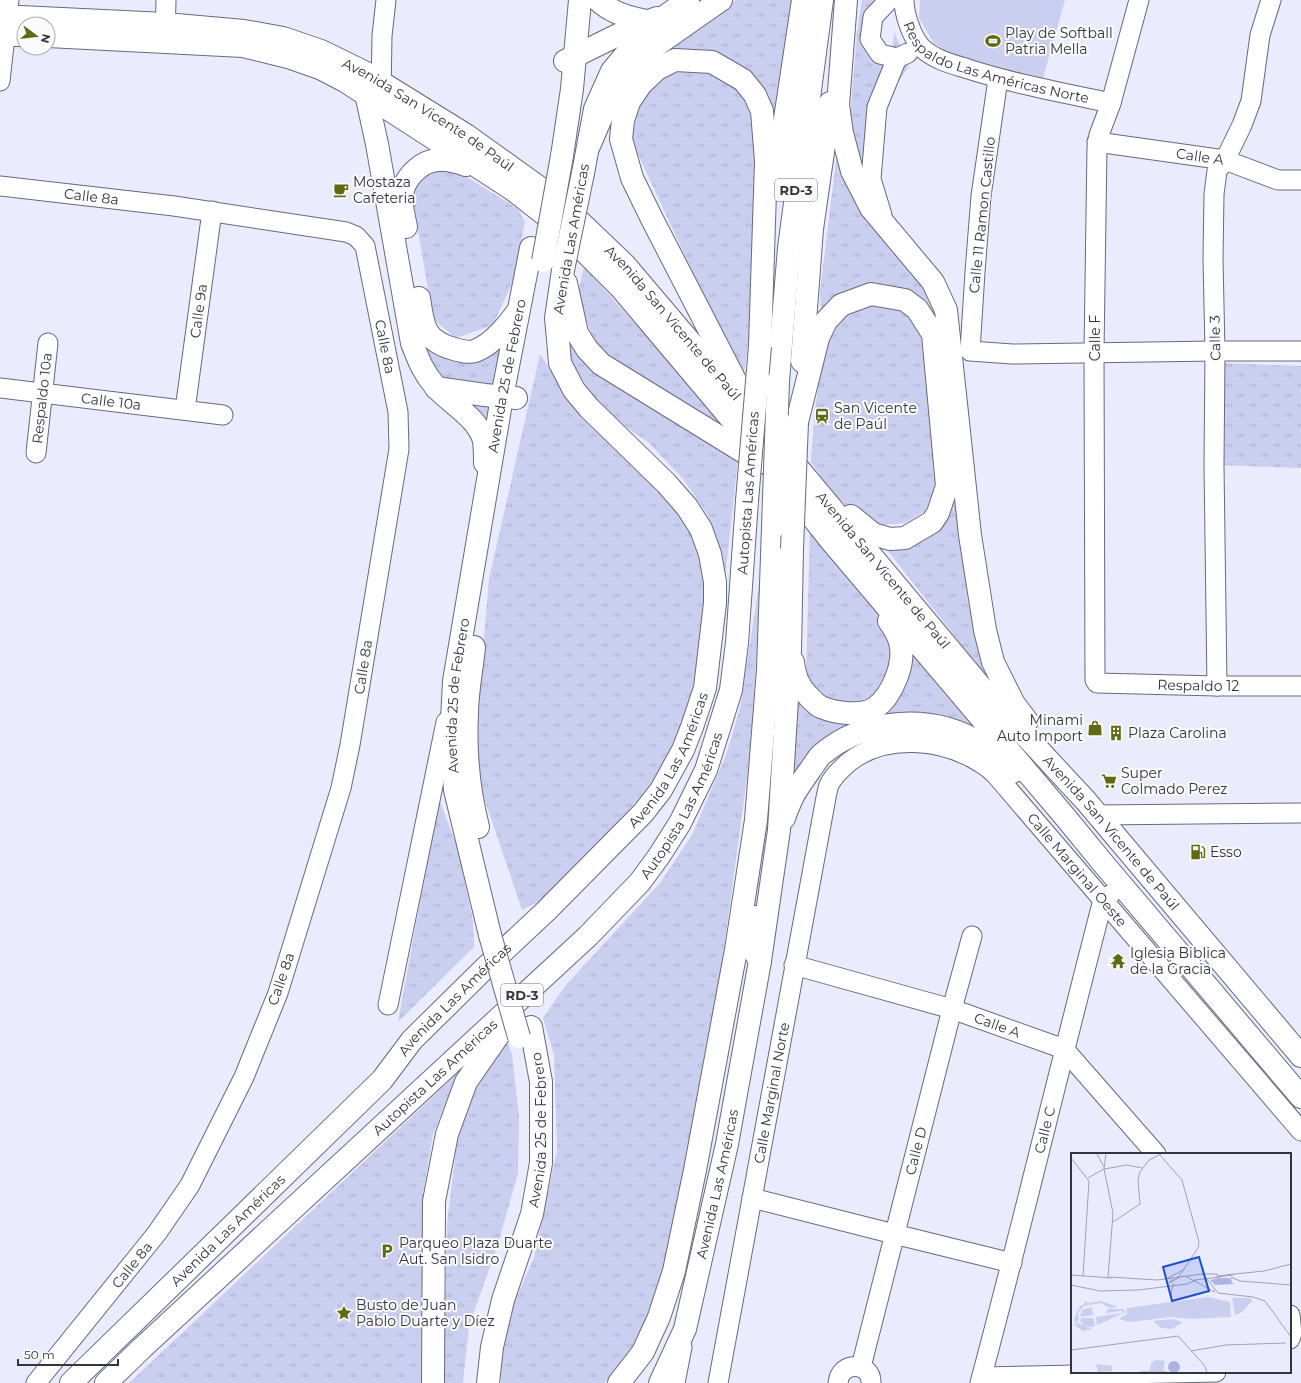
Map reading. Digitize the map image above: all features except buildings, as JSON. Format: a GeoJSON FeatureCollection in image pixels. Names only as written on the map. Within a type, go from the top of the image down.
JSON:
{"type":"FeatureCollection","features":[{"type":"Feature","properties":{"kind":"main road","name":"Avenida 25 de Febrero"},"geometry":{"type":"LineString","coordinates":[[488,1383],[492,1347],[504,1300],[532,1214],[541,1163],[541,1082],[495,931],[455,790],[451,739],[454,681],[486,495],[509,398],[555,154],[572,89],[568,59],[566,0]]}},
{"type":"Feature","properties":{"kind":"main road","name":"Avenida 25 de Febrero"},"geometry":{"type":"LineString","coordinates":[[568,59],[580,0]]}},
{"type":"Feature","properties":{"kind":"main road"},"geometry":{"type":"LineString","coordinates":[[598,0],[607,8],[634,19],[657,18]]}},
{"type":"Feature","properties":{"kind":"main road","name":"Avenida Las Américas"},"geometry":{"type":"LineString","coordinates":[[71,1383],[382,1080],[412,1040],[622,836],[661,790],[683,750],[705,688],[715,603],[715,582],[710,554],[701,529],[687,507],[666,483],[589,408],[574,390],[560,363],[556,318],[563,270],[589,146],[595,109],[612,71],[626,53],[657,18],[688,0]]}},
{"type":"Feature","properties":{"kind":"main road"},"geometry":{"type":"LineString","coordinates":[[589,146],[604,111],[622,78],[638,58],[721,0]]}},
{"type":"Feature","properties":{"kind":"main road","name":"Autopista Las Américas"},"geometry":{"type":"LineString","coordinates":[[106,1383],[532,986],[588,936],[640,882],[680,823],[706,770],[731,690],[737,643],[760,346],[783,132],[803,0]]}},
{"type":"Feature","properties":{"kind":"main road","name":"Autopista Las Américas"},"geometry":{"type":"LineString","coordinates":[[619,1383],[643,1352],[659,1317],[674,1271],[695,1170],[736,950],[756,820],[768,670],[778,381],[789,248],[822,0]]}},
{"type":"Feature","properties":{"kind":"main road"},"geometry":{"type":"LineString","coordinates":[[846,0],[838,105],[842,133],[852,171],[870,208],[933,282],[946,310],[970,535],[984,630],[993,662],[1014,704],[1091,808]]}},
{"type":"Feature","properties":{"kind":"main road","name":"Avenida Las Américas"},"geometry":{"type":"LineString","coordinates":[[660,1383],[685,1329],[727,1144],[760,962],[779,830],[790,650],[797,422],[812,229],[846,0]]}},
{"type":"Feature","properties":{"kind":"main road"},"geometry":{"type":"LineString","coordinates":[[568,59],[657,18]]}},
{"type":"Feature","properties":{"kind":"main road","name":"Avenida San Vicente de Paúl"},"geometry":{"type":"LineString","coordinates":[[8,23],[165,32],[243,46],[288,57],[322,69],[345,81],[373,88],[466,135],[558,201],[625,265],[816,488],[986,693],[1091,808],[1298,1050]]}},
{"type":"Feature","properties":{"kind":"main road","name":"Avenida San Vicente de Paúl"},"geometry":{"type":"LineString","coordinates":[[56,36],[165,32]]}},
{"type":"Feature","properties":{"kind":"main road"},"geometry":{"type":"LineString","coordinates":[[760,346],[766,161],[762,111],[755,95],[743,80],[712,62],[675,60],[657,69],[641,84],[629,102],[622,120],[621,139],[632,178],[651,217],[735,380],[770,436]]}},
{"type":"Feature","properties":{"kind":"main road","name":"Avenida San Vicente de Paúl"},"geometry":{"type":"LineString","coordinates":[[373,88],[478,167],[558,224],[621,288],[776,472],[832,542],[1301,1097]]}},
{"type":"Feature","properties":{"kind":"main road"},"geometry":{"type":"LineString","coordinates":[[373,88],[402,201],[423,324],[428,334],[441,346],[464,352],[474,351],[488,344],[506,327],[518,311]]}},
{"type":"Feature","properties":{"kind":"main road"},"geometry":{"type":"LineString","coordinates":[[373,88],[377,144],[412,343],[421,368],[436,388],[470,419],[479,430],[484,440],[486,495]]}},
{"type":"Feature","properties":{"kind":"main road"},"geometry":{"type":"LineString","coordinates":[[402,201],[403,190],[412,173],[427,162],[447,160],[478,167]]}},
{"type":"Feature","properties":{"kind":"main road","name":"Avenida 25 de Febrero"},"geometry":{"type":"LineString","coordinates":[[495,931],[475,814],[466,746],[467,712],[479,604],[509,398],[518,311],[537,254]]}},
{"type":"Feature","properties":{"kind":"main road"},"geometry":{"type":"LineString","coordinates":[[563,270],[577,333],[587,350],[601,364],[776,472]]}},
{"type":"Feature","properties":{"kind":"main road"},"geometry":{"type":"LineString","coordinates":[[797,422],[818,338],[826,321],[841,305],[871,294],[905,300],[917,309],[932,334],[933,341],[947,486],[938,513],[932,522],[905,538],[890,539],[873,534],[816,488]]}},
{"type":"Feature","properties":{"kind":"main road"},"geometry":{"type":"LineString","coordinates":[[436,388],[509,398]]}},
{"type":"Feature","properties":{"kind":"main road"},"geometry":{"type":"LineString","coordinates":[[790,650],[795,673],[800,686],[820,706],[846,714],[860,714],[874,709],[886,698],[895,681],[901,660],[901,644],[896,632],[832,542]]}},
{"type":"Feature","properties":{"kind":"main road"},"geometry":{"type":"LineString","coordinates":[[779,830],[792,798],[820,756],[838,742],[860,732],[885,725],[912,724],[937,727],[963,735],[981,745],[1066,818]]}},
{"type":"Feature","properties":{"kind":"main road"},"geometry":{"type":"LineString","coordinates":[[760,962],[751,946],[764,831],[768,779],[761,762]]}},
{"type":"Feature","properties":{"kind":"main road"},"geometry":{"type":"LineString","coordinates":[[433,1383],[434,1202],[447,1134],[466,1082],[532,986]]}},
{"type":"Feature","properties":{"kind":"main road","name":"Avenida 25 de Febrero"},"geometry":{"type":"LineString","coordinates":[[474,1383],[483,1323],[518,1218],[528,1161],[531,1094],[525,1032]]}},
{"type":"Feature","properties":{"kind":"main road"},"geometry":{"type":"LineString","coordinates":[[671,1383],[685,1329]]}},
{"type":"Feature","properties":{"kind":"street"},"geometry":{"type":"LineString","coordinates":[[165,32],[166,0]]}},
{"type":"Feature","properties":{"kind":"street"},"geometry":{"type":"LineString","coordinates":[[373,88],[382,36],[386,0]]}},
{"type":"Feature","properties":{"kind":"street"},"geometry":{"type":"LineString","coordinates":[[888,0],[873,17],[870,39],[880,54],[897,58],[920,47]]}},
{"type":"Feature","properties":{"kind":"street","name":"Respaldo Las Américas Norte"},"geometry":{"type":"LineString","coordinates":[[904,0],[911,30],[915,40],[920,47],[938,60],[998,79],[1110,103]]}},
{"type":"Feature","properties":{"kind":"street","name":"Calle F"},"geometry":{"type":"LineString","coordinates":[[1096,682],[1094,352],[1097,142],[1110,103],[1139,0]]}},
{"type":"Feature","properties":{"kind":"street","name":"Calle 3"},"geometry":{"type":"LineString","coordinates":[[1217,686],[1214,465],[1214,194],[1217,171],[1242,125],[1251,101],[1260,35],[1271,0]]}},
{"type":"Feature","properties":{"kind":"street"},"geometry":{"type":"LineString","coordinates":[[0,81],[8,23]]}},
{"type":"Feature","properties":{"kind":"street"},"geometry":{"type":"LineString","coordinates":[[885,224],[871,179],[877,107],[897,58]]}},
{"type":"Feature","properties":{"kind":"street","name":"Calle 11 Ramon Castillo"},"geometry":{"type":"LineString","coordinates":[[998,79],[982,196],[970,351],[1012,354],[1094,352]]}},
{"type":"Feature","properties":{"kind":"street","name":"Calle A"},"geometry":{"type":"LineString","coordinates":[[1097,142],[1224,160],[1278,180],[1301,180]]}},
{"type":"Feature","properties":{"kind":"street","name":"Calle 8a"},"geometry":{"type":"LineString","coordinates":[[0,186],[212,211],[346,232],[356,236],[365,246],[398,412],[399,448],[350,745],[341,788],[278,993],[244,1077],[190,1185],[157,1234],[36,1383]]}},
{"type":"Feature","properties":{"kind":"street","name":"Calle 9a"},"geometry":{"type":"LineString","coordinates":[[185,410],[212,211]]}},
{"type":"Feature","properties":{"kind":"street","name":"Respaldo 10a"},"geometry":{"type":"LineString","coordinates":[[36,453],[48,343]]}},
{"type":"Feature","properties":{"kind":"street"},"geometry":{"type":"LineString","coordinates":[[1094,352],[1301,351]]}},
{"type":"Feature","properties":{"kind":"street","name":"Calle 10a"},"geometry":{"type":"LineString","coordinates":[[0,388],[223,415]]}},
{"type":"Feature","properties":{"kind":"street"},"geometry":{"type":"LineString","coordinates":[[388,1005],[454,681]]}},
{"type":"Feature","properties":{"kind":"street","name":"Respaldo 12"},"geometry":{"type":"LineString","coordinates":[[1096,682],[1217,686],[1301,686]]}},
{"type":"Feature","properties":{"kind":"street","name":"Calle Marginal Oeste"},"geometry":{"type":"LineString","coordinates":[[825,803],[829,785],[840,769],[858,756],[882,746],[907,742],[936,746],[959,751],[982,763],[995,774],[1301,1131]]}},
{"type":"Feature","properties":{"kind":"street","name":"Calle Marginal Norte"},"geometry":{"type":"LineString","coordinates":[[718,1383],[825,803]]}},
{"type":"Feature","properties":{"kind":"street"},"geometry":{"type":"LineString","coordinates":[[1091,808],[1301,813]]}},
{"type":"Feature","properties":{"kind":"street"},"geometry":{"type":"LineString","coordinates":[[1103,900],[1122,885]]}},
{"type":"Feature","properties":{"kind":"street","name":"Calle C"},"geometry":{"type":"LineString","coordinates":[[981,1380],[1012,1263],[1064,1048],[1103,900]]}},
{"type":"Feature","properties":{"kind":"street","name":"Calle D"},"geometry":{"type":"LineString","coordinates":[[838,1383],[840,1374],[846,1368],[853,1366],[866,1375],[894,1234],[972,936]]}},
{"type":"Feature","properties":{"kind":"street","name":"Calle A"},"geometry":{"type":"LineString","coordinates":[[794,965],[952,1009],[1064,1048],[1155,1153]]}},
{"type":"Feature","properties":{"kind":"street"},"geometry":{"type":"LineString","coordinates":[[752,1198],[1012,1263]]}},
{"type":"Feature","properties":{"kind":"street"},"geometry":{"type":"LineString","coordinates":[[1291,1324],[1291,1336]]}},
{"type":"Feature","properties":{"kind":"street"},"geometry":{"type":"LineString","coordinates":[[675,1383],[685,1329]]}},
{"type":"Feature","properties":{"kind":"street"},"geometry":{"type":"LineString","coordinates":[[981,1380],[1187,1373]]}},
{"type":"Feature","properties":{"kind":"green space"},"geometry":{"type":"Polygon","coordinates":[[[736,0],[796,0],[777,147],[767,97],[677,52],[667,51],[693,28],[736,0]]]}},
{"type":"Feature","properties":{"kind":"green space"},"geometry":{"type":"Polygon","coordinates":[[[862,0],[884,0],[874,27],[892,59],[894,32],[909,66],[893,89],[875,141],[867,179],[851,136],[851,104],[857,33],[862,0]]]}},
{"type":"Feature","properties":{"kind":"green space","name":"Play de Softball Patria Mella"},"geometry":{"type":"Polygon","coordinates":[[[920,0],[1065,0],[1043,78],[986,66],[953,57],[933,42],[919,18],[920,0]]]}},
{"type":"Feature","properties":{"kind":"green space"},"geometry":{"type":"Polygon","coordinates":[[[699,70],[721,76],[750,100],[758,149],[751,323],[743,381],[630,137],[639,107],[643,99],[655,84],[664,78],[677,73],[699,70]]]}},
{"type":"Feature","properties":{"kind":"green space"},"geometry":{"type":"Polygon","coordinates":[[[839,136],[929,283],[942,323],[926,304],[903,291],[881,284],[854,289],[821,314],[820,291],[839,136]]]}},
{"type":"Feature","properties":{"kind":"green space"},"geometry":{"type":"Polygon","coordinates":[[[441,166],[465,176],[518,209],[525,222],[513,281],[493,325],[456,338],[435,321],[427,284],[413,200],[416,188],[424,172],[441,166]]]}},
{"type":"Feature","properties":{"kind":"green space"},"geometry":{"type":"Polygon","coordinates":[[[584,267],[736,438],[616,366],[594,340],[584,314],[578,294],[584,267]]]}},
{"type":"Feature","properties":{"kind":"green space"},"geometry":{"type":"Polygon","coordinates":[[[874,300],[903,307],[928,335],[940,482],[924,512],[905,523],[879,525],[861,516],[832,494],[811,462],[814,417],[827,330],[846,311],[874,300]]]}},
{"type":"Feature","properties":{"kind":"green space"},"geometry":{"type":"Polygon","coordinates":[[[566,317],[577,347],[738,459],[722,606],[723,559],[707,514],[684,480],[649,443],[604,411],[574,367],[564,345],[566,317]]]}},
{"type":"Feature","properties":{"kind":"green space"},"geometry":{"type":"Polygon","coordinates":[[[505,339],[487,423],[451,393],[438,372],[424,344],[505,339]]]}},
{"type":"Feature","properties":{"kind":"green space"},"geometry":{"type":"Polygon","coordinates":[[[540,354],[579,412],[649,475],[690,527],[707,580],[695,696],[672,756],[618,824],[547,897],[522,910],[477,777],[479,696],[489,579],[540,354]]]}},
{"type":"Feature","properties":{"kind":"green space"},"geometry":{"type":"Polygon","coordinates":[[[1219,363],[1301,366],[1301,468],[1216,465],[1219,363]]]}},
{"type":"Feature","properties":{"kind":"green space"},"geometry":{"type":"Polygon","coordinates":[[[959,475],[968,602],[993,685],[888,551],[873,537],[905,545],[959,475]]]}},
{"type":"Feature","properties":{"kind":"green space"},"geometry":{"type":"Polygon","coordinates":[[[810,526],[895,637],[888,679],[875,696],[856,702],[838,701],[815,693],[806,676],[810,526]]]}},
{"type":"Feature","properties":{"kind":"green space"},"geometry":{"type":"Polygon","coordinates":[[[763,558],[750,755],[719,986],[691,1150],[649,1329],[615,1374],[604,1383],[501,1383],[502,1329],[534,1258],[557,1150],[554,1055],[543,1018],[565,986],[660,883],[692,835],[726,755],[740,708],[763,558]]]}},
{"type":"Feature","properties":{"kind":"green space"},"geometry":{"type":"Polygon","coordinates":[[[904,639],[1010,763],[978,737],[932,714],[881,717],[798,775],[791,772],[797,697],[865,717],[904,639]]]}},
{"type":"Feature","properties":{"kind":"green space"},"geometry":{"type":"Polygon","coordinates":[[[439,799],[458,849],[473,921],[474,947],[398,1022],[439,799]]]}},
{"type":"Feature","properties":{"kind":"green space"},"geometry":{"type":"Polygon","coordinates":[[[507,1042],[512,1054],[519,1116],[518,1174],[497,1247],[469,1326],[463,1383],[444,1383],[447,1224],[457,1142],[471,1091],[507,1042]]]}},
{"type":"Feature","properties":{"kind":"green space"},"geometry":{"type":"Polygon","coordinates":[[[458,1073],[433,1134],[423,1193],[421,1383],[129,1383],[458,1073]]]}},
{"type":"Feature","properties":{"kind":"place","name":"Play de Softball Patria Mella"},"geometry":{"type":"Point","coordinates":[993,41]}},
{"type":"Feature","properties":{"kind":"place","name":"Mostaza Cafeteria"},"geometry":{"type":"Point","coordinates":[341,190]}},
{"type":"Feature","properties":{"kind":"place","name":"San Vicente de Paúl"},"geometry":{"type":"Point","coordinates":[822,416]}},
{"type":"Feature","properties":{"kind":"place","name":"Minami Auto Import"},"geometry":{"type":"Point","coordinates":[1095,728]}},
{"type":"Feature","properties":{"kind":"place","name":"Plaza Carolina"},"geometry":{"type":"Point","coordinates":[1116,733]}},
{"type":"Feature","properties":{"kind":"place","name":"Super Colmado Perez"},"geometry":{"type":"Point","coordinates":[1109,781]}},
{"type":"Feature","properties":{"kind":"place","name":"Esso"},"geometry":{"type":"Point","coordinates":[1198,852]}},
{"type":"Feature","properties":{"kind":"place","name":"Iglesia Biblica de la Gracia"},"geometry":{"type":"Point","coordinates":[1118,961]}},
{"type":"Feature","properties":{"kind":"place","name":"Parqueo Plaza Duarte Aut. San Isidro"},"geometry":{"type":"Point","coordinates":[387,1251]}},
{"type":"Feature","properties":{"kind":"place","name":"Busto de Juan Pablo Duarte y Díez"},"geometry":{"type":"Point","coordinates":[344,1313]}}]}
